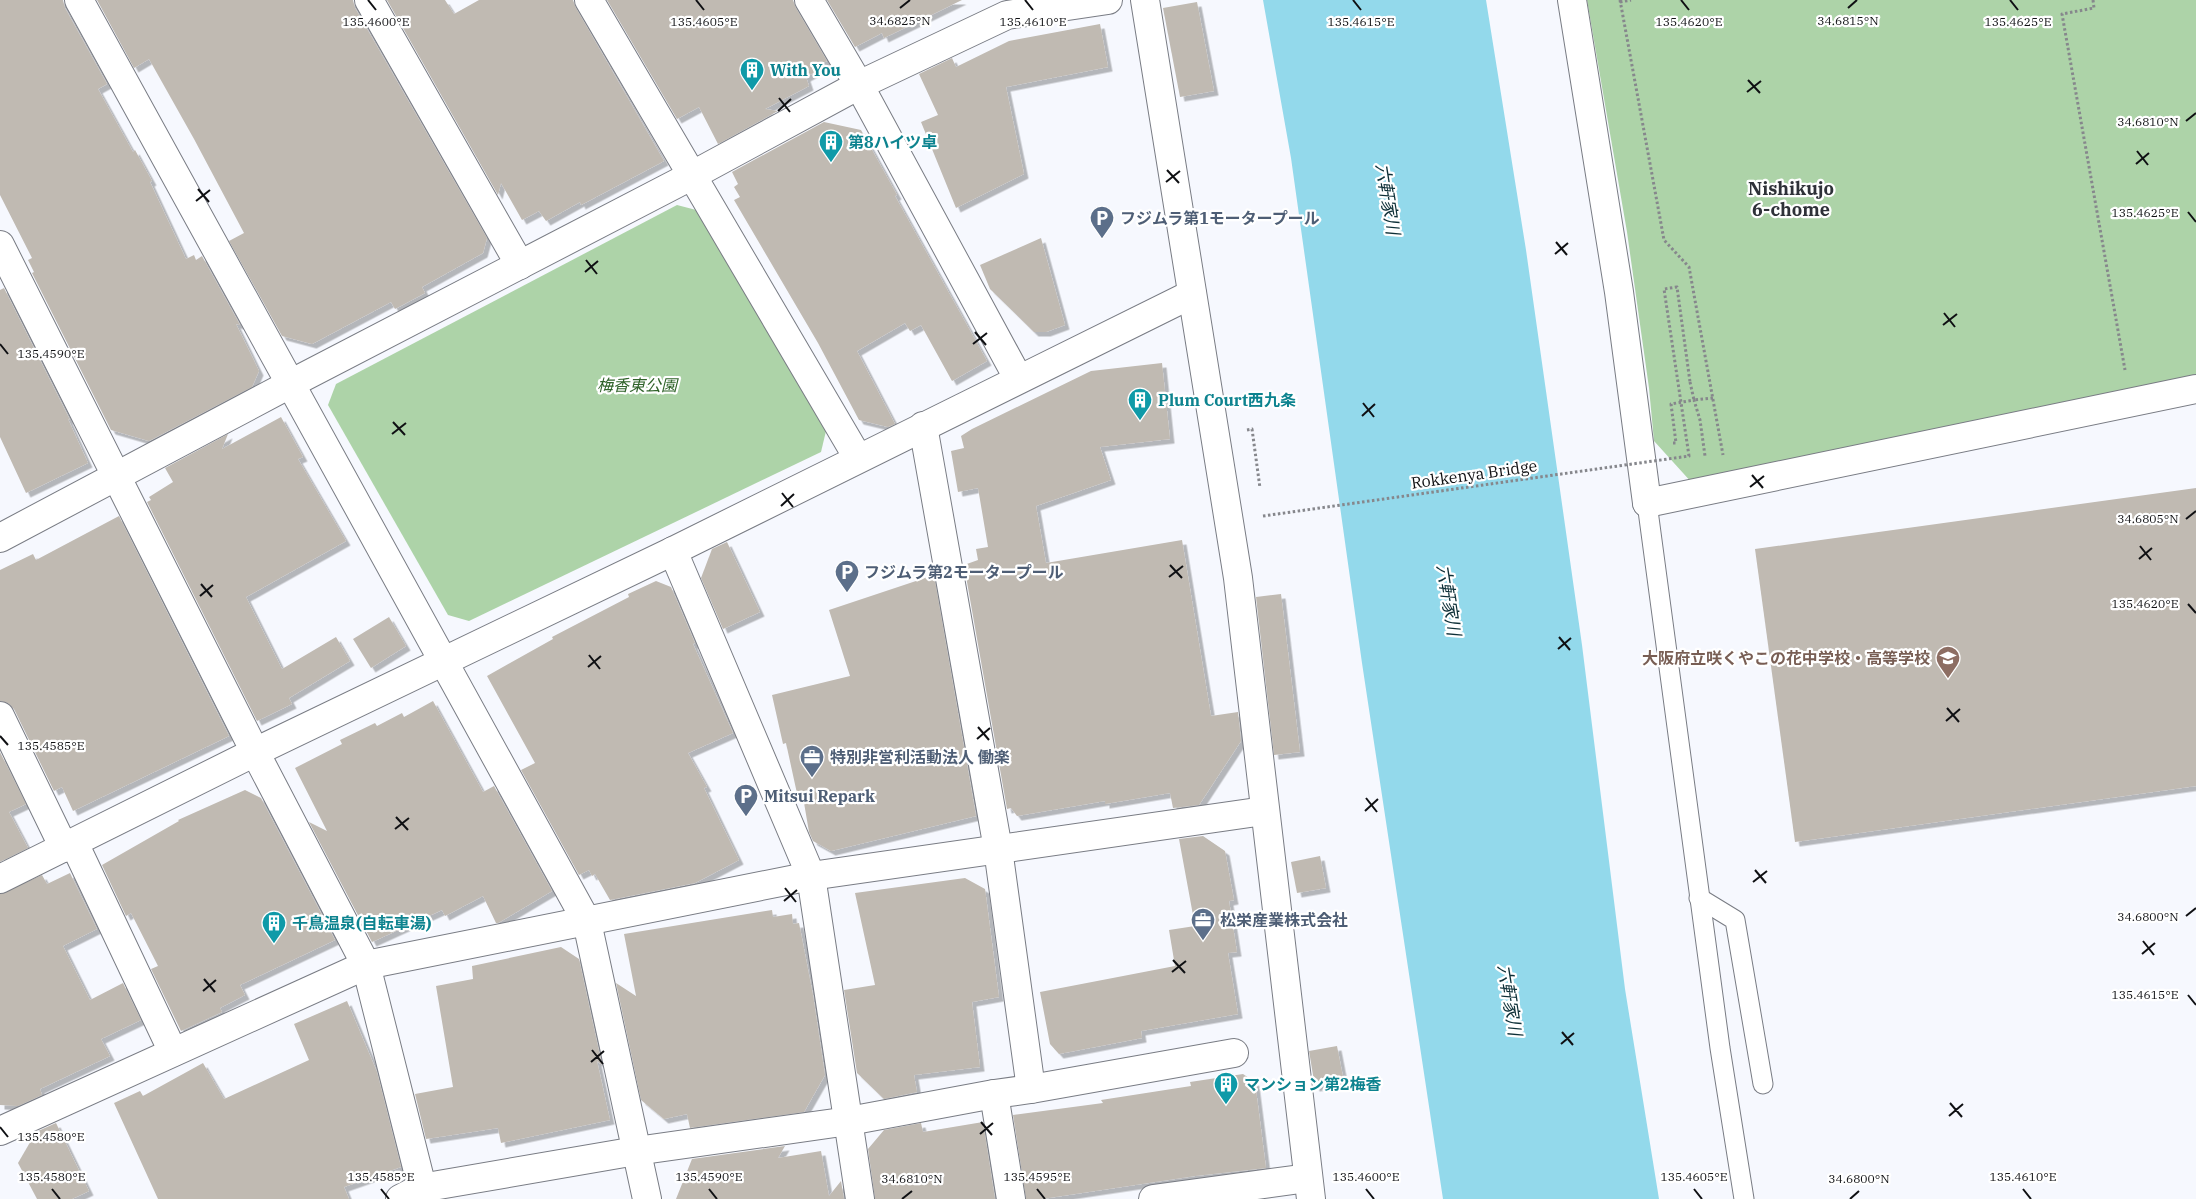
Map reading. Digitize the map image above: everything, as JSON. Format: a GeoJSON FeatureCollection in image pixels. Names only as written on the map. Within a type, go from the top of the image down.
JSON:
{"type":"FeatureCollection","features":[{"type":"Feature","properties":{"kind":"street"},"geometry":{"type":"LineString","coordinates":[[79,0],[587,922],[647,1199]]}},
{"type":"Feature","properties":{"kind":"street"},"geometry":{"type":"LineString","coordinates":[[368,0],[520,266]]}},
{"type":"Feature","properties":{"kind":"street"},"geometry":{"type":"LineString","coordinates":[[589,0],[858,458]]}},
{"type":"Feature","properties":{"kind":"street"},"geometry":{"type":"LineString","coordinates":[[809,0],[859,85],[1018,378]]}},
{"type":"Feature","properties":{"kind":"street"},"geometry":{"type":"LineString","coordinates":[[0,538],[290,384],[691,176],[1004,8],[1108,0]]}},
{"type":"Feature","properties":{"kind":"street"},"geometry":{"type":"LineString","coordinates":[[1145,0],[1238,578],[1309,1189],[1153,1199]]}},
{"type":"Feature","properties":{"kind":"street"},"geometry":{"type":"LineString","coordinates":[[1572,0],[1619,292],[1647,503],[2196,389]]}},
{"type":"Feature","properties":{"kind":"street"},"geometry":{"type":"LineString","coordinates":[[0,245],[255,752],[366,965],[415,1195],[636,1151],[849,1121],[1234,1053]]}},
{"type":"Feature","properties":{"kind":"street"},"geometry":{"type":"LineString","coordinates":[[0,879],[255,752],[444,662],[1192,294]]}},
{"type":"Feature","properties":{"kind":"street"},"geometry":{"type":"LineString","coordinates":[[923,426],[998,850],[1030,1089]]}},
{"type":"Feature","properties":{"kind":"street"},"geometry":{"type":"LineString","coordinates":[[673,550],[811,876],[860,1199]]}},
{"type":"Feature","properties":{"kind":"street"},"geometry":{"type":"LineString","coordinates":[[0,716],[173,1052]]}},
{"type":"Feature","properties":{"kind":"street"},"geometry":{"type":"LineString","coordinates":[[0,1131],[366,965],[811,876],[1264,811]]}},
{"type":"Feature","properties":{"kind":"street"},"geometry":{"type":"LineString","coordinates":[[994,1094],[1012,1199]]}},
{"type":"Feature","properties":{"kind":"lane"},"geometry":{"type":"LineString","coordinates":[[1647,503],[1699,898],[1744,1199]]}},
{"type":"Feature","properties":{"kind":"lane"},"geometry":{"type":"LineString","coordinates":[[1699,898],[1734,920],[1763,1084]]}},
{"type":"Feature","properties":{"kind":"path"},"geometry":{"type":"LineString","coordinates":[[1631,0],[1620,1],[1664,240],[1689,268],[1729,487]]}},
{"type":"Feature","properties":{"kind":"path"},"geometry":{"type":"LineString","coordinates":[[2093,0],[2094,8],[2062,14],[2126,378]]}},
{"type":"Feature","properties":{"kind":"path","name":"Rokkenya Bridge"},"geometry":{"type":"LineString","coordinates":[[1263,516],[1689,456],[1664,289],[1677,286],[1694,400]]}},
{"type":"Feature","properties":{"kind":"path"},"geometry":{"type":"LineString","coordinates":[[1706,461],[1700,420],[1694,400],[1713,398]]}},
{"type":"Feature","properties":{"kind":"green space"},"geometry":{"type":"Polygon","coordinates":[[[1587,0],[2196,0],[2196,376],[1693,484],[1654,441],[1649,388],[1627,232],[1587,0]]]}},
{"type":"Feature","properties":{"kind":"green space","name":"梅香東公園"},"geometry":{"type":"Polygon","coordinates":[[[677,205],[700,211],[826,431],[821,452],[469,621],[448,615],[328,405],[336,384],[677,205]]]}},
{"type":"Feature","properties":{"kind":"water","name":"六軒家川"},"geometry":{"type":"Polygon","coordinates":[[[1263,0],[1486,0],[1526,250],[1582,645],[1625,989],[1659,1199],[1443,1199],[1362,663],[1291,158],[1263,0]]]}},
{"type":"Feature","properties":{"kind":"building"},"geometry":{"type":"Polygon","coordinates":[[[0,0],[63,0],[65,8],[107,84],[98,89],[133,152],[135,150],[152,181],[150,182],[186,259],[194,255],[196,260],[202,256],[240,325],[236,324],[259,371],[252,387],[149,441],[111,430],[32,273],[34,272],[28,260],[32,258],[0,195],[0,0]]]}},
{"type":"Feature","properties":{"kind":"building"},"geometry":{"type":"Polygon","coordinates":[[[97,0],[353,0],[355,8],[487,238],[483,253],[422,287],[425,293],[395,309],[391,302],[312,344],[282,336],[229,241],[244,233],[194,139],[149,59],[134,68],[97,0]]]}},
{"type":"Feature","properties":{"kind":"building"},"geometry":{"type":"Polygon","coordinates":[[[387,0],[445,0],[454,14],[479,0],[573,0],[664,161],[581,205],[580,202],[546,221],[539,211],[522,220],[501,183],[498,195],[387,0]]]}},
{"type":"Feature","properties":{"kind":"building"},"geometry":{"type":"Polygon","coordinates":[[[607,0],[793,0],[827,61],[817,66],[819,70],[806,77],[809,86],[765,109],[778,111],[718,144],[699,107],[677,119],[607,0]]]}},
{"type":"Feature","properties":{"kind":"building"},"geometry":{"type":"Polygon","coordinates":[[[827,0],[962,0],[884,38],[882,33],[855,47],[827,0]]]}},
{"type":"Feature","properties":{"kind":"building"},"geometry":{"type":"Polygon","coordinates":[[[1197,2],[1214,91],[1180,97],[1163,8],[1197,2]]]}},
{"type":"Feature","properties":{"kind":"building"},"geometry":{"type":"Polygon","coordinates":[[[1100,24],[1108,67],[1006,87],[1024,174],[956,208],[921,122],[938,115],[919,74],[952,58],[956,67],[1009,41],[1100,24]]]}},
{"type":"Feature","properties":{"kind":"building"},"geometry":{"type":"Polygon","coordinates":[[[824,122],[861,130],[897,195],[895,196],[987,361],[952,381],[921,325],[910,331],[905,323],[857,351],[895,424],[888,427],[859,420],[818,343],[734,200],[740,197],[734,187],[738,184],[732,172],[824,122]]]}},
{"type":"Feature","properties":{"kind":"building"},"geometry":{"type":"Polygon","coordinates":[[[1041,238],[1065,325],[1046,332],[1034,332],[990,289],[980,265],[1041,238]]]}},
{"type":"Feature","properties":{"kind":"building"},"geometry":{"type":"Polygon","coordinates":[[[4,288],[70,420],[68,419],[88,463],[26,493],[0,437],[0,290],[4,288]]]}},
{"type":"Feature","properties":{"kind":"building"},"geometry":{"type":"Polygon","coordinates":[[[1162,363],[1170,439],[1100,447],[1111,480],[1036,506],[1046,563],[1182,540],[1211,716],[1238,712],[1241,741],[1199,805],[1173,808],[1170,793],[1105,804],[1105,801],[1017,816],[1011,808],[1007,809],[964,565],[978,560],[976,549],[988,547],[978,488],[958,492],[951,451],[964,448],[961,436],[972,429],[1091,371],[1162,363]]]}},
{"type":"Feature","properties":{"kind":"building"},"geometry":{"type":"Polygon","coordinates":[[[281,417],[303,457],[298,459],[346,541],[246,597],[282,669],[336,637],[350,661],[289,698],[292,704],[257,721],[147,502],[151,500],[149,497],[173,482],[165,468],[228,434],[222,449],[281,417]]]}},
{"type":"Feature","properties":{"kind":"building"},"geometry":{"type":"Polygon","coordinates":[[[2196,488],[2196,786],[1795,842],[1755,549],[2196,488]]]}},
{"type":"Feature","properties":{"kind":"building"},"geometry":{"type":"Polygon","coordinates":[[[119,516],[229,736],[73,811],[62,787],[54,791],[14,709],[8,703],[0,701],[0,570],[33,554],[36,560],[119,516]]]}},
{"type":"Feature","properties":{"kind":"building"},"geometry":{"type":"Polygon","coordinates":[[[727,542],[760,612],[723,629],[701,578],[712,549],[727,542]]]}},
{"type":"Feature","properties":{"kind":"building"},"geometry":{"type":"Polygon","coordinates":[[[934,575],[976,816],[831,851],[813,841],[809,832],[803,797],[798,798],[786,743],[783,744],[772,695],[850,676],[829,610],[934,575]]]}},
{"type":"Feature","properties":{"kind":"building"},"geometry":{"type":"Polygon","coordinates":[[[656,581],[671,587],[695,643],[693,644],[733,733],[688,753],[707,787],[704,788],[739,860],[695,883],[610,900],[595,874],[592,876],[589,870],[579,875],[521,770],[535,763],[487,676],[553,639],[552,637],[629,597],[628,594],[656,581]]]}},
{"type":"Feature","properties":{"kind":"building"},"geometry":{"type":"Polygon","coordinates":[[[1281,594],[1300,752],[1274,755],[1256,597],[1281,594]]]}},
{"type":"Feature","properties":{"kind":"building"},"geometry":{"type":"Polygon","coordinates":[[[389,617],[406,646],[371,668],[353,639],[389,617]]]}},
{"type":"Feature","properties":{"kind":"building"},"geometry":{"type":"Polygon","coordinates":[[[433,701],[483,792],[494,786],[552,891],[498,923],[496,923],[483,896],[445,916],[442,910],[372,942],[309,822],[327,831],[295,768],[342,744],[340,740],[375,723],[377,726],[402,713],[404,717],[433,701]]]}},
{"type":"Feature","properties":{"kind":"building"},"geometry":{"type":"Polygon","coordinates":[[[0,752],[26,804],[9,812],[28,848],[0,862],[0,752]]]}},
{"type":"Feature","properties":{"kind":"building"},"geometry":{"type":"Polygon","coordinates":[[[245,790],[261,798],[335,940],[240,985],[245,995],[220,1008],[222,1012],[181,1031],[151,969],[158,966],[131,913],[126,916],[102,865],[178,820],[245,790]]]}},
{"type":"Feature","properties":{"kind":"building"},"geometry":{"type":"Polygon","coordinates":[[[1203,836],[1225,851],[1234,900],[1229,901],[1237,952],[1228,953],[1238,1014],[1141,1031],[1142,1038],[1059,1054],[1050,1044],[1040,992],[1175,966],[1169,930],[1195,926],[1179,839],[1203,836]]]}},
{"type":"Feature","properties":{"kind":"building"},"geometry":{"type":"Polygon","coordinates":[[[1320,856],[1326,888],[1297,893],[1291,862],[1320,856]]]}},
{"type":"Feature","properties":{"kind":"building"},"geometry":{"type":"Polygon","coordinates":[[[70,873],[97,929],[63,946],[90,1000],[123,983],[141,1020],[101,1039],[110,1056],[40,1089],[42,1095],[18,1106],[0,1105],[0,894],[42,875],[47,884],[70,873]]]}},
{"type":"Feature","properties":{"kind":"building"},"geometry":{"type":"Polygon","coordinates":[[[965,878],[985,889],[999,997],[972,1002],[980,1067],[914,1075],[917,1092],[884,1099],[857,1073],[844,990],[875,985],[855,893],[965,878]]]}},
{"type":"Feature","properties":{"kind":"building"},"geometry":{"type":"Polygon","coordinates":[[[772,910],[773,917],[792,914],[793,924],[799,923],[813,995],[825,1075],[804,1112],[690,1128],[687,1114],[664,1119],[641,1100],[616,983],[636,996],[624,934],[772,910]]]}},
{"type":"Feature","properties":{"kind":"building"},"geometry":{"type":"Polygon","coordinates":[[[561,947],[579,959],[602,1065],[597,1061],[610,1120],[501,1143],[498,1128],[426,1139],[415,1094],[453,1087],[436,986],[473,979],[472,966],[561,947]]]}},
{"type":"Feature","properties":{"kind":"building"},"geometry":{"type":"Polygon","coordinates":[[[347,1001],[377,1072],[401,1167],[344,1187],[349,1199],[158,1199],[114,1103],[140,1091],[143,1096],[203,1063],[224,1099],[309,1060],[294,1024],[347,1001]]]}},
{"type":"Feature","properties":{"kind":"building"},"geometry":{"type":"Polygon","coordinates":[[[1337,1046],[1344,1082],[1315,1087],[1309,1051],[1337,1046]]]}},
{"type":"Feature","properties":{"kind":"building"},"geometry":{"type":"Polygon","coordinates":[[[1243,1074],[1255,1082],[1266,1168],[1195,1176],[1042,1199],[1026,1199],[1013,1115],[1103,1103],[1101,1100],[1191,1086],[1190,1082],[1243,1074]]]}},
{"type":"Feature","properties":{"kind":"building"},"geometry":{"type":"Polygon","coordinates":[[[983,1122],[995,1199],[875,1199],[868,1149],[884,1130],[921,1123],[923,1132],[983,1122]]]}},
{"type":"Feature","properties":{"kind":"building"},"geometry":{"type":"Polygon","coordinates":[[[56,1123],[89,1191],[72,1199],[37,1199],[18,1163],[36,1132],[56,1123]]]}},
{"type":"Feature","properties":{"kind":"building"},"geometry":{"type":"Polygon","coordinates":[[[785,1146],[778,1158],[821,1151],[829,1196],[841,1181],[844,1199],[676,1199],[692,1159],[785,1146]]]}},
{"type":"Feature","properties":{"kind":"place","name":"With You"},"geometry":{"type":"Point","coordinates":[752,91]}},
{"type":"Feature","properties":{"kind":"place","name":"第8ハイツ卓"},"geometry":{"type":"Point","coordinates":[831,163]}},
{"type":"Feature","properties":{"kind":"place","name":"フジムラ第1モータープール"},"geometry":{"type":"Point","coordinates":[1102,239]}},
{"type":"Feature","properties":{"kind":"place","name":"Plum Court西九条"},"geometry":{"type":"Point","coordinates":[1140,421]}},
{"type":"Feature","properties":{"kind":"place","name":"フジムラ第2モータープール"},"geometry":{"type":"Point","coordinates":[847,593]}},
{"type":"Feature","properties":{"kind":"place","name":"大阪府立咲くやこの花中学校・高等学校"},"geometry":{"type":"Point","coordinates":[1948,679]}},
{"type":"Feature","properties":{"kind":"place","name":"特別非営利活動法人 働楽"},"geometry":{"type":"Point","coordinates":[812,778]}},
{"type":"Feature","properties":{"kind":"place","name":"Mitsui Repark"},"geometry":{"type":"Point","coordinates":[746,817]}},
{"type":"Feature","properties":{"kind":"place","name":"松栄産業株式会社"},"geometry":{"type":"Point","coordinates":[1203,941]}},
{"type":"Feature","properties":{"kind":"place","name":"千鳥温泉(自転車湯)"},"geometry":{"type":"Point","coordinates":[274,944]}},
{"type":"Feature","properties":{"kind":"place","name":"マンション第2梅香"},"geometry":{"type":"Point","coordinates":[1226,1105]}},
{"type":"Feature","properties":{"kind":"district","name":"Nishikujo 6-chome"},"geometry":{"type":"Point","coordinates":[1791,198]}}]}
